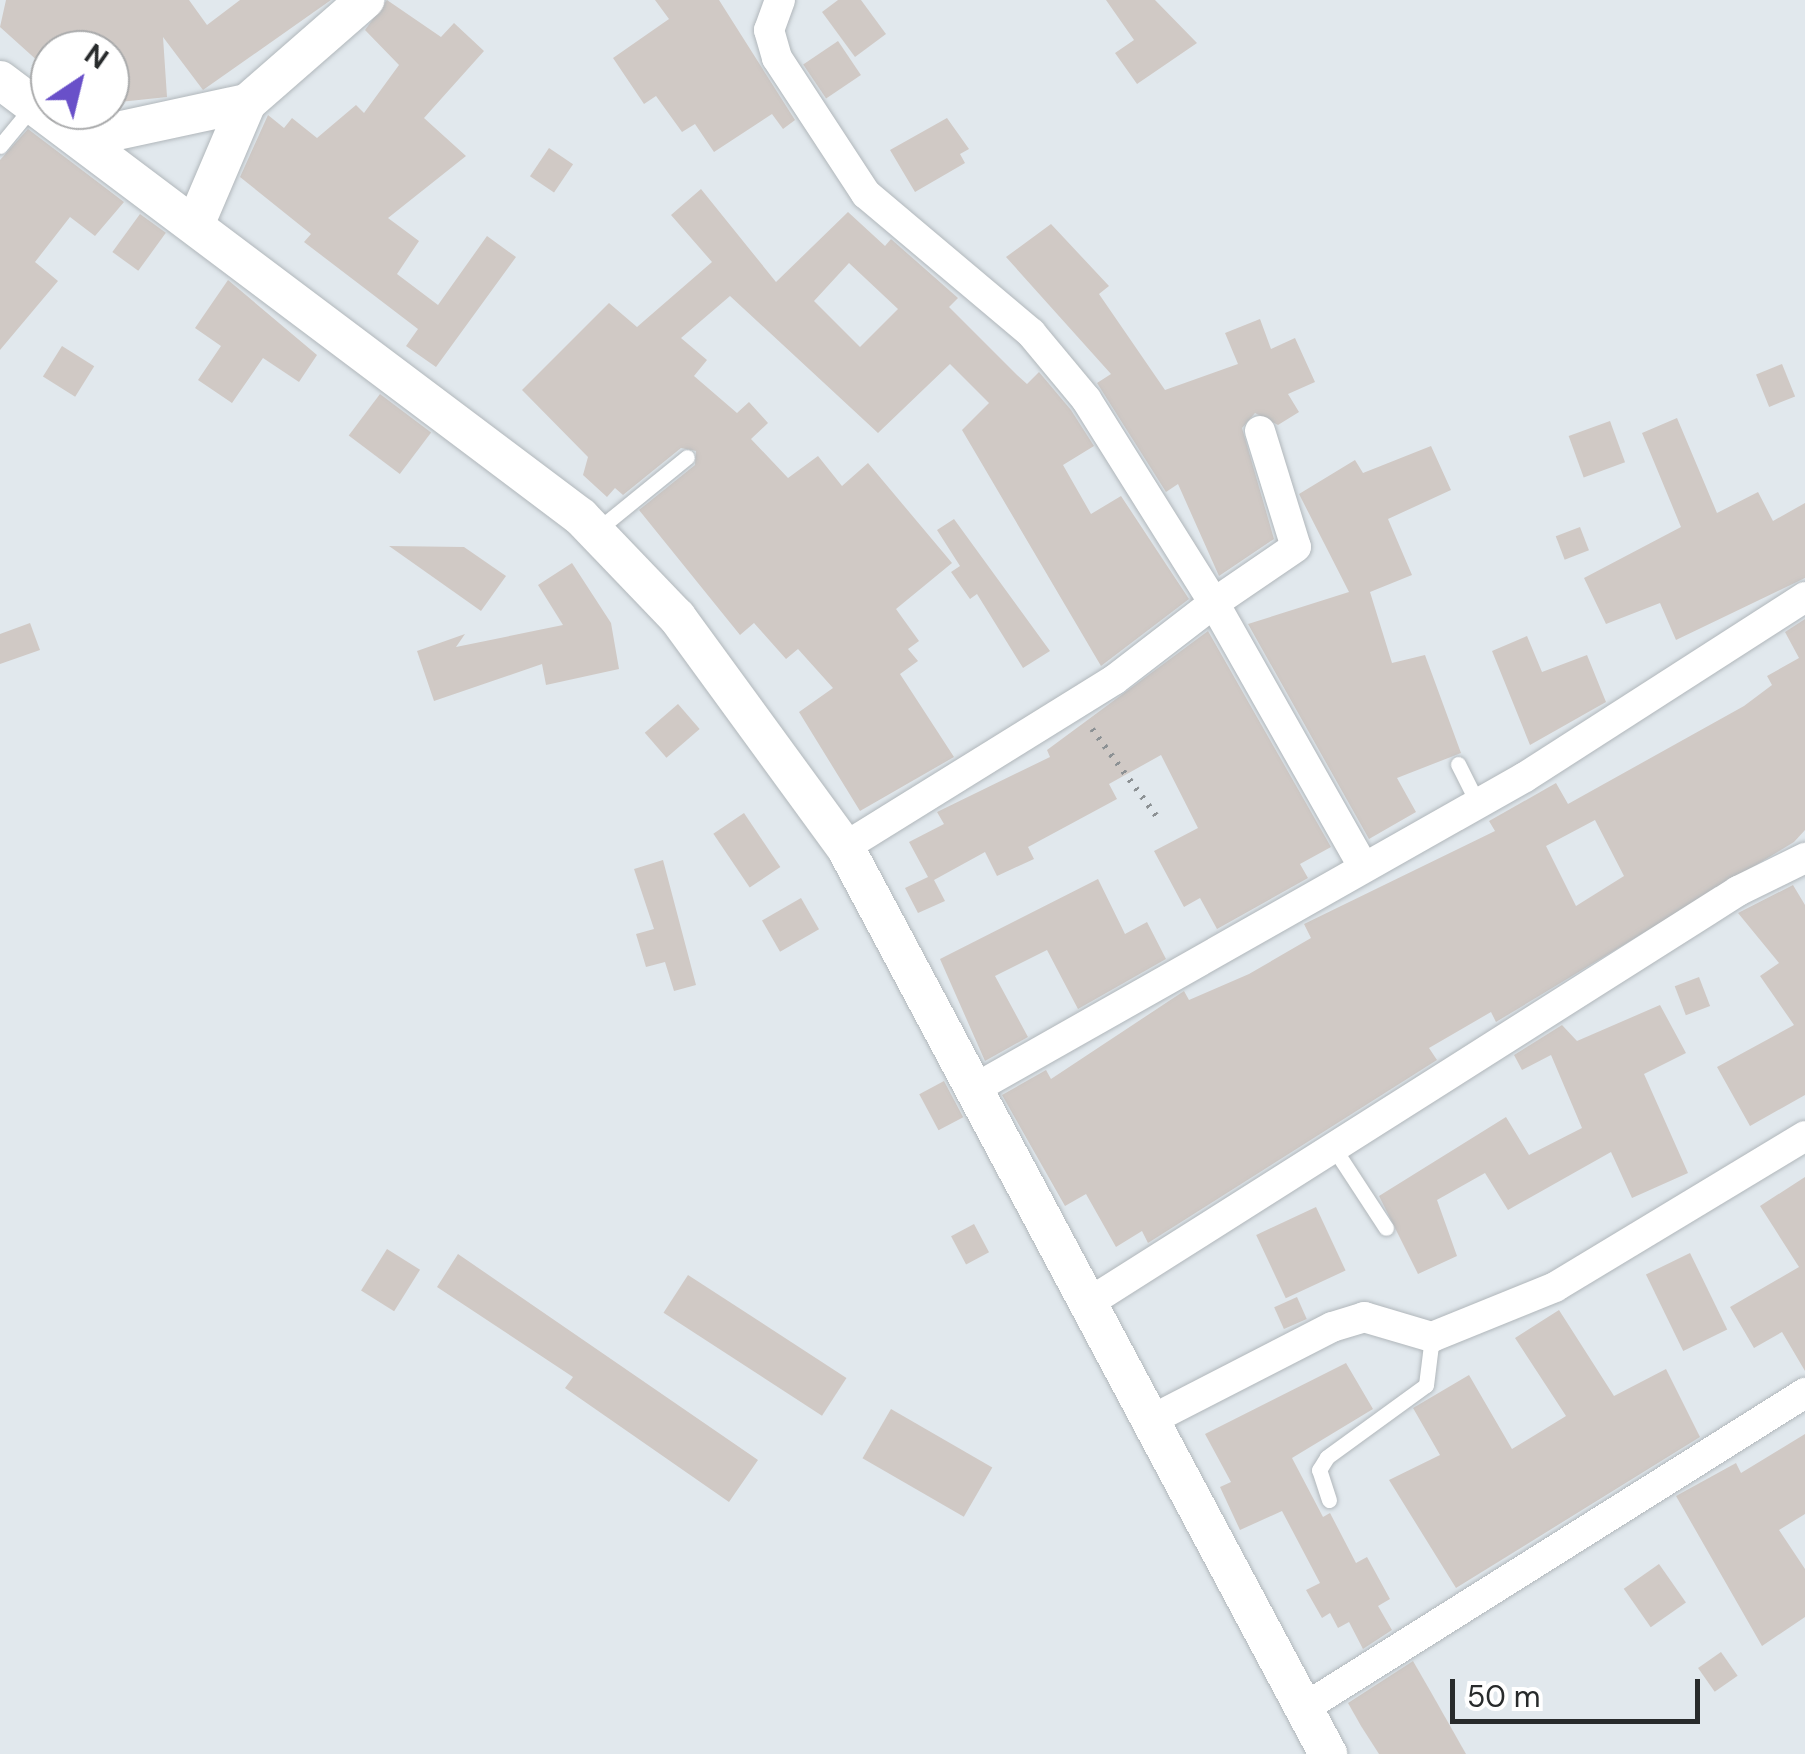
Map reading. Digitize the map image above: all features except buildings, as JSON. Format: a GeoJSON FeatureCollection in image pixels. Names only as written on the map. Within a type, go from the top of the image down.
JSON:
{"type":"FeatureCollection","features":[{"type":"Feature","properties":{"kind":"street"},"geometry":{"type":"LineString","coordinates":[[194,224],[247,103],[365,0]]}},
{"type":"Feature","properties":{"kind":"street"},"geometry":{"type":"LineString","coordinates":[[780,0],[769,30],[776,58],[866,194],[1031,333],[1086,399],[1214,602],[1362,865]]}},
{"type":"Feature","properties":{"kind":"street"},"geometry":{"type":"LineString","coordinates":[[0,80],[30,102]]}},
{"type":"Feature","properties":{"kind":"street"},"geometry":{"type":"LineString","coordinates":[[80,139],[247,103]]}},
{"type":"Feature","properties":{"kind":"street"},"geometry":{"type":"LineString","coordinates":[[68,130],[596,532],[677,618],[845,847],[1085,1305],[1154,1419],[1328,1754]]}},
{"type":"Feature","properties":{"kind":"street"},"geometry":{"type":"LineString","coordinates":[[845,847],[1075,703],[1296,547],[1260,431]]}},
{"type":"Feature","properties":{"kind":"street"},"geometry":{"type":"LineString","coordinates":[[974,1089],[1477,802],[1805,597]]}},
{"type":"Feature","properties":{"kind":"street"},"geometry":{"type":"LineString","coordinates":[[1085,1305],[1335,1150],[1738,890],[1805,858]]}},
{"type":"Feature","properties":{"kind":"street"},"geometry":{"type":"LineString","coordinates":[[1154,1419],[1278,1349],[1364,1317],[1432,1337],[1555,1287],[1805,1136]]}},
{"type":"Feature","properties":{"kind":"street"},"geometry":{"type":"LineString","coordinates":[[1304,1708],[1805,1393]]}},
{"type":"Feature","properties":{"kind":"lane"},"geometry":{"type":"LineString","coordinates":[[0,146],[30,110]]}},
{"type":"Feature","properties":{"kind":"lane"},"geometry":{"type":"LineString","coordinates":[[596,532],[688,456]]}},
{"type":"Feature","properties":{"kind":"lane"},"geometry":{"type":"LineString","coordinates":[[1458,764],[1477,802]]}},
{"type":"Feature","properties":{"kind":"lane"},"geometry":{"type":"LineString","coordinates":[[1335,1150],[1386,1228]]}},
{"type":"Feature","properties":{"kind":"lane"},"geometry":{"type":"LineString","coordinates":[[1329,1500],[1319,1470],[1327,1456],[1426,1385],[1432,1337]]}},
{"type":"Feature","properties":{"kind":"path"},"geometry":{"type":"LineString","coordinates":[[1075,703],[1157,817]]}}]}
